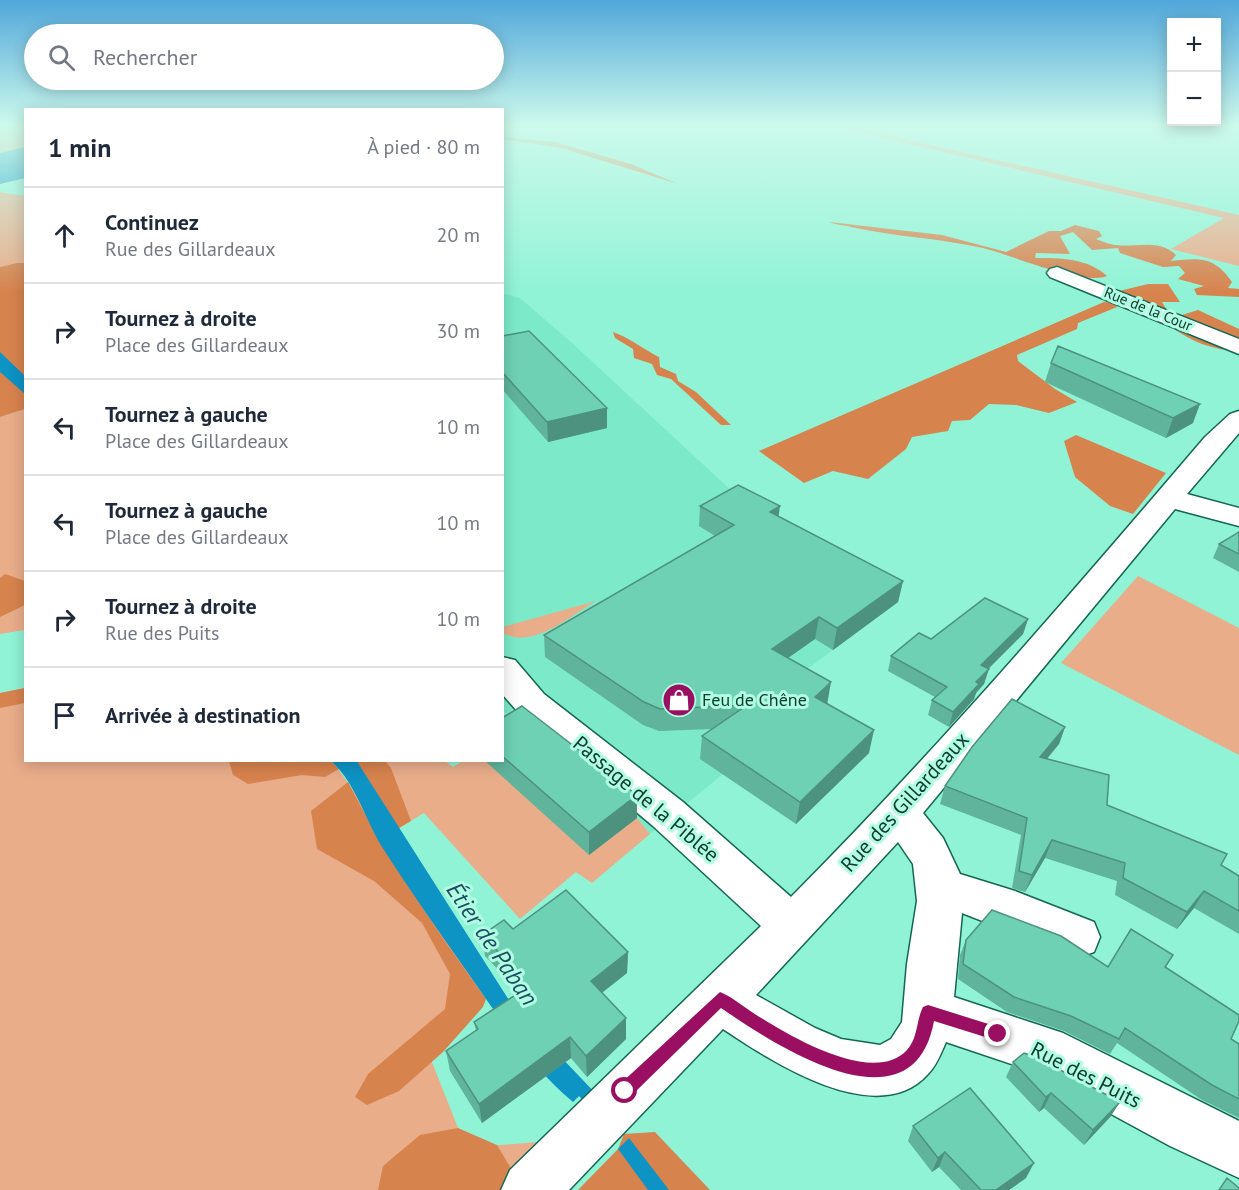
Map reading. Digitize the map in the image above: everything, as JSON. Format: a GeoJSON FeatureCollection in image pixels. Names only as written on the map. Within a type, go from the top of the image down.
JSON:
{"type":"FeatureCollection","features":[{"type":"Feature","properties":{"kind":"street","name":"Rue de la Cour"},"geometry":{"type":"LineString","coordinates":[[1057,273],[1239,347]]}},
{"type":"Feature","properties":{"kind":"street","name":"Rue des Gillardeaux"},"geometry":{"type":"LineString","coordinates":[[530,1190],[625,1091],[792,926],[896,815],[1214,443],[1239,419]]}},
{"type":"Feature","properties":{"kind":"street"},"geometry":{"type":"LineString","coordinates":[[1176,488],[1239,515]]}},
{"type":"Feature","properties":{"kind":"street","name":"Passage de la Piblée"},"geometry":{"type":"LineString","coordinates":[[504,671],[531,704],[668,814],[792,926]]}},
{"type":"Feature","properties":{"kind":"street"},"geometry":{"type":"LineString","coordinates":[[720,999],[758,1024],[844,1066],[880,1071],[899,1066],[913,1055],[923,1038],[928,1012],[939,887],[935,865],[930,855],[913,827],[896,815]]}},
{"type":"Feature","properties":{"kind":"street"},"geometry":{"type":"LineString","coordinates":[[939,887],[999,905],[1077,937]]}},
{"type":"Feature","properties":{"kind":"street","name":"Rue des Puits"},"geometry":{"type":"LineString","coordinates":[[928,1012],[1045,1051],[1189,1127],[1239,1150]]}},
{"type":"Feature","properties":{"kind":"shaded area"},"geometry":{"type":"Polygon","coordinates":[[[1064,181],[1088,181],[1239,215],[1239,266],[1171,249],[1224,218],[1064,181]]]}},
{"type":"Feature","properties":{"kind":"shaded area"},"geometry":{"type":"Polygon","coordinates":[[[0,192],[24,196],[24,263],[0,267],[0,192]]]}},
{"type":"Feature","properties":{"kind":"shaded area"},"geometry":{"type":"Polygon","coordinates":[[[829,222],[942,235],[1006,252],[1049,231],[1061,231],[1075,225],[1099,231],[1102,236],[1096,239],[1110,244],[1162,247],[1176,255],[1171,261],[1198,259],[1212,263],[1219,267],[1232,282],[1228,288],[1239,289],[1239,297],[1197,295],[1194,289],[1204,286],[1178,279],[1185,273],[1179,266],[1163,267],[1120,253],[1118,248],[1092,250],[1073,232],[1060,236],[1070,254],[1036,253],[1035,258],[1082,262],[1107,276],[1081,277],[983,248],[829,222]]]}},
{"type":"Feature","properties":{"kind":"shaded area"},"geometry":{"type":"Polygon","coordinates":[[[24,263],[24,409],[0,417],[0,267],[24,263]]]}},
{"type":"Feature","properties":{"kind":"shaded area"},"geometry":{"type":"Polygon","coordinates":[[[1148,284],[1168,284],[1180,302],[1162,302],[1168,312],[1182,315],[1198,310],[1239,329],[1239,351],[1203,344],[1186,337],[1170,326],[1178,324],[1116,304],[1117,307],[1078,323],[1077,329],[1017,355],[1018,361],[1055,389],[1077,402],[1049,413],[1016,405],[989,404],[970,420],[952,421],[948,431],[912,437],[906,449],[868,479],[833,471],[804,483],[759,451],[1104,302],[1114,303],[1115,292],[1148,284]]]}},
{"type":"Feature","properties":{"kind":"shaded area"},"geometry":{"type":"Polygon","coordinates":[[[504,294],[520,298],[571,342],[761,518],[769,533],[898,602],[753,709],[780,727],[650,834],[637,818],[504,712],[504,294]]]}},
{"type":"Feature","properties":{"kind":"shaded area"},"geometry":{"type":"Polygon","coordinates":[[[613,332],[659,357],[660,367],[676,374],[678,381],[696,392],[731,425],[721,425],[671,379],[657,375],[652,364],[634,358],[633,349],[615,338],[613,332]]]}},
{"type":"Feature","properties":{"kind":"shaded area"},"geometry":{"type":"Polygon","coordinates":[[[24,409],[24,630],[0,634],[0,417],[24,409]]]}},
{"type":"Feature","properties":{"kind":"shaded area"},"geometry":{"type":"Polygon","coordinates":[[[1076,435],[1166,473],[1133,514],[1110,506],[1075,477],[1064,441],[1076,435]]]}},
{"type":"Feature","properties":{"kind":"shaded area"},"geometry":{"type":"Polygon","coordinates":[[[5,574],[24,581],[24,605],[0,617],[0,578],[5,574]]]}},
{"type":"Feature","properties":{"kind":"shaded area"},"geometry":{"type":"Polygon","coordinates":[[[1138,576],[1239,628],[1239,755],[1061,663],[1138,576]]]}},
{"type":"Feature","properties":{"kind":"shaded area"},"geometry":{"type":"Polygon","coordinates":[[[596,601],[539,634],[515,637],[504,633],[504,627],[596,601]]]}},
{"type":"Feature","properties":{"kind":"shaded area"},"geometry":{"type":"Polygon","coordinates":[[[24,688],[24,762],[333,762],[491,982],[424,1042],[466,1148],[549,1141],[501,1190],[0,1190],[0,693],[24,688]]]}},
{"type":"Feature","properties":{"kind":"shaded area"},"geometry":{"type":"Polygon","coordinates":[[[24,688],[24,703],[0,708],[0,693],[24,688]]]}},
{"type":"Feature","properties":{"kind":"shaded area"},"geometry":{"type":"Polygon","coordinates":[[[229,762],[332,762],[339,769],[325,777],[302,775],[248,784],[233,775],[229,762]]]}},
{"type":"Feature","properties":{"kind":"shaded area"},"geometry":{"type":"Polygon","coordinates":[[[351,762],[446,762],[453,767],[461,762],[487,762],[637,818],[650,834],[592,883],[576,872],[520,919],[424,813],[394,831],[351,762]]]}},
{"type":"Feature","properties":{"kind":"shaded area"},"geometry":{"type":"Polygon","coordinates":[[[351,762],[386,762],[391,768],[411,821],[394,831],[351,762]]]}},
{"type":"Feature","properties":{"kind":"shaded area"},"geometry":{"type":"Polygon","coordinates":[[[348,782],[396,866],[486,999],[483,1007],[443,1052],[399,1091],[367,1105],[355,1097],[368,1074],[445,1009],[450,974],[422,923],[374,881],[317,849],[311,811],[348,782]]]}},
{"type":"Feature","properties":{"kind":"shaded area"},"geometry":{"type":"Polygon","coordinates":[[[458,1128],[497,1145],[515,1175],[501,1190],[378,1190],[383,1166],[420,1135],[458,1128]]]}},
{"type":"Feature","properties":{"kind":"shaded area"},"geometry":{"type":"Polygon","coordinates":[[[655,1132],[710,1190],[578,1190],[618,1149],[624,1134],[655,1132]]]}},
{"type":"Feature","properties":{"kind":"water"},"geometry":{"type":"Polygon","coordinates":[[[0,181],[14,181],[0,184],[0,181]]]}},
{"type":"Feature","properties":{"kind":"water"},"geometry":{"type":"Polygon","coordinates":[[[0,352],[24,375],[24,393],[0,372],[0,352]]]}},
{"type":"Feature","properties":{"kind":"water"},"geometry":{"type":"Polygon","coordinates":[[[332,762],[351,762],[451,920],[506,1015],[544,1057],[584,1091],[573,1102],[545,1076],[499,1017],[393,865],[347,779],[332,762]]]}},
{"type":"Feature","properties":{"kind":"water"},"geometry":{"type":"Polygon","coordinates":[[[629,1138],[669,1190],[648,1190],[618,1149],[629,1138]]]}},
{"type":"Feature","properties":{"kind":"building"},"geometry":{"type":"Polygon","coordinates":[[[529,331],[607,408],[547,422],[504,374],[504,336],[529,331]]]}},
{"type":"Feature","properties":{"kind":"building"},"geometry":{"type":"Polygon","coordinates":[[[1058,346],[1200,404],[1173,418],[1051,363],[1058,346]]]}},
{"type":"Feature","properties":{"kind":"building"},"geometry":{"type":"Polygon","coordinates":[[[738,485],[780,506],[770,512],[903,581],[837,628],[819,617],[772,649],[831,682],[815,697],[874,730],[800,802],[702,736],[747,705],[660,709],[644,702],[544,635],[734,525],[700,506],[738,485]]]}},
{"type":"Feature","properties":{"kind":"building"},"geometry":{"type":"Polygon","coordinates":[[[1239,532],[1239,554],[1219,544],[1239,532]]]}},
{"type":"Feature","properties":{"kind":"building"},"geometry":{"type":"Polygon","coordinates":[[[985,598],[1028,619],[981,665],[989,669],[976,682],[979,684],[953,712],[932,700],[947,687],[891,656],[919,633],[931,639],[985,598]]]}},
{"type":"Feature","properties":{"kind":"building"},"geometry":{"type":"Polygon","coordinates":[[[1012,699],[1065,727],[1040,757],[1109,775],[1107,805],[1227,854],[1221,865],[1239,876],[1239,911],[1204,891],[1187,912],[1123,878],[1125,863],[1052,840],[1032,875],[1019,871],[1027,818],[945,786],[972,747],[1012,699]]]}},
{"type":"Feature","properties":{"kind":"building"},"geometry":{"type":"Polygon","coordinates":[[[522,706],[637,795],[589,832],[504,758],[504,717],[522,706]]]}},
{"type":"Feature","properties":{"kind":"building"},"geometry":{"type":"Polygon","coordinates":[[[566,890],[628,952],[591,981],[626,1018],[586,1056],[570,1037],[479,1104],[446,1051],[478,1029],[474,1022],[523,990],[514,978],[519,973],[482,935],[504,920],[513,929],[566,890]]]}},
{"type":"Feature","properties":{"kind":"building"},"geometry":{"type":"Polygon","coordinates":[[[992,910],[1061,936],[1108,967],[1131,929],[1173,955],[1165,967],[1239,1015],[1239,1021],[1231,1039],[1239,1044],[1239,1099],[1212,1085],[1125,1028],[1119,1039],[1071,1016],[1014,997],[963,964],[966,940],[992,910]]]}},
{"type":"Feature","properties":{"kind":"building"},"geometry":{"type":"Polygon","coordinates":[[[1024,1053],[1038,1058],[1120,1102],[1093,1130],[1051,1093],[1046,1097],[1013,1062],[1024,1053]]]}},
{"type":"Feature","properties":{"kind":"building"},"geometry":{"type":"Polygon","coordinates":[[[970,1088],[1034,1163],[996,1190],[981,1190],[945,1152],[938,1158],[913,1126],[970,1088]]]}},
{"type":"Feature","properties":{"kind":"building"},"geometry":{"type":"Polygon","coordinates":[[[1227,1178],[1239,1188],[1239,1190],[1219,1190],[1227,1178]]]}},
{"type":"Feature","properties":{"kind":"waterway","name":"Étier de Paban"},"geometry":{"type":"LineString","coordinates":[[351,762],[510,1012]]}},
{"type":"Feature","properties":{"kind":"waterway","name":"Étier de Paban"},"geometry":{"type":"LineString","coordinates":[[553,1058],[594,1102]]}},
{"type":"Feature","properties":{"kind":"place","name":"Feu de Chêne"},"geometry":{"type":"Point","coordinates":[679,700]}},
{"type":"Feature","properties":{"kind":"route"},"geometry":{"type":"LineString","coordinates":[[625,1091],[720,999],[758,1024],[805,1049],[844,1066],[880,1071],[899,1066],[913,1055],[923,1038],[928,1012],[998,1034]]}}]}
